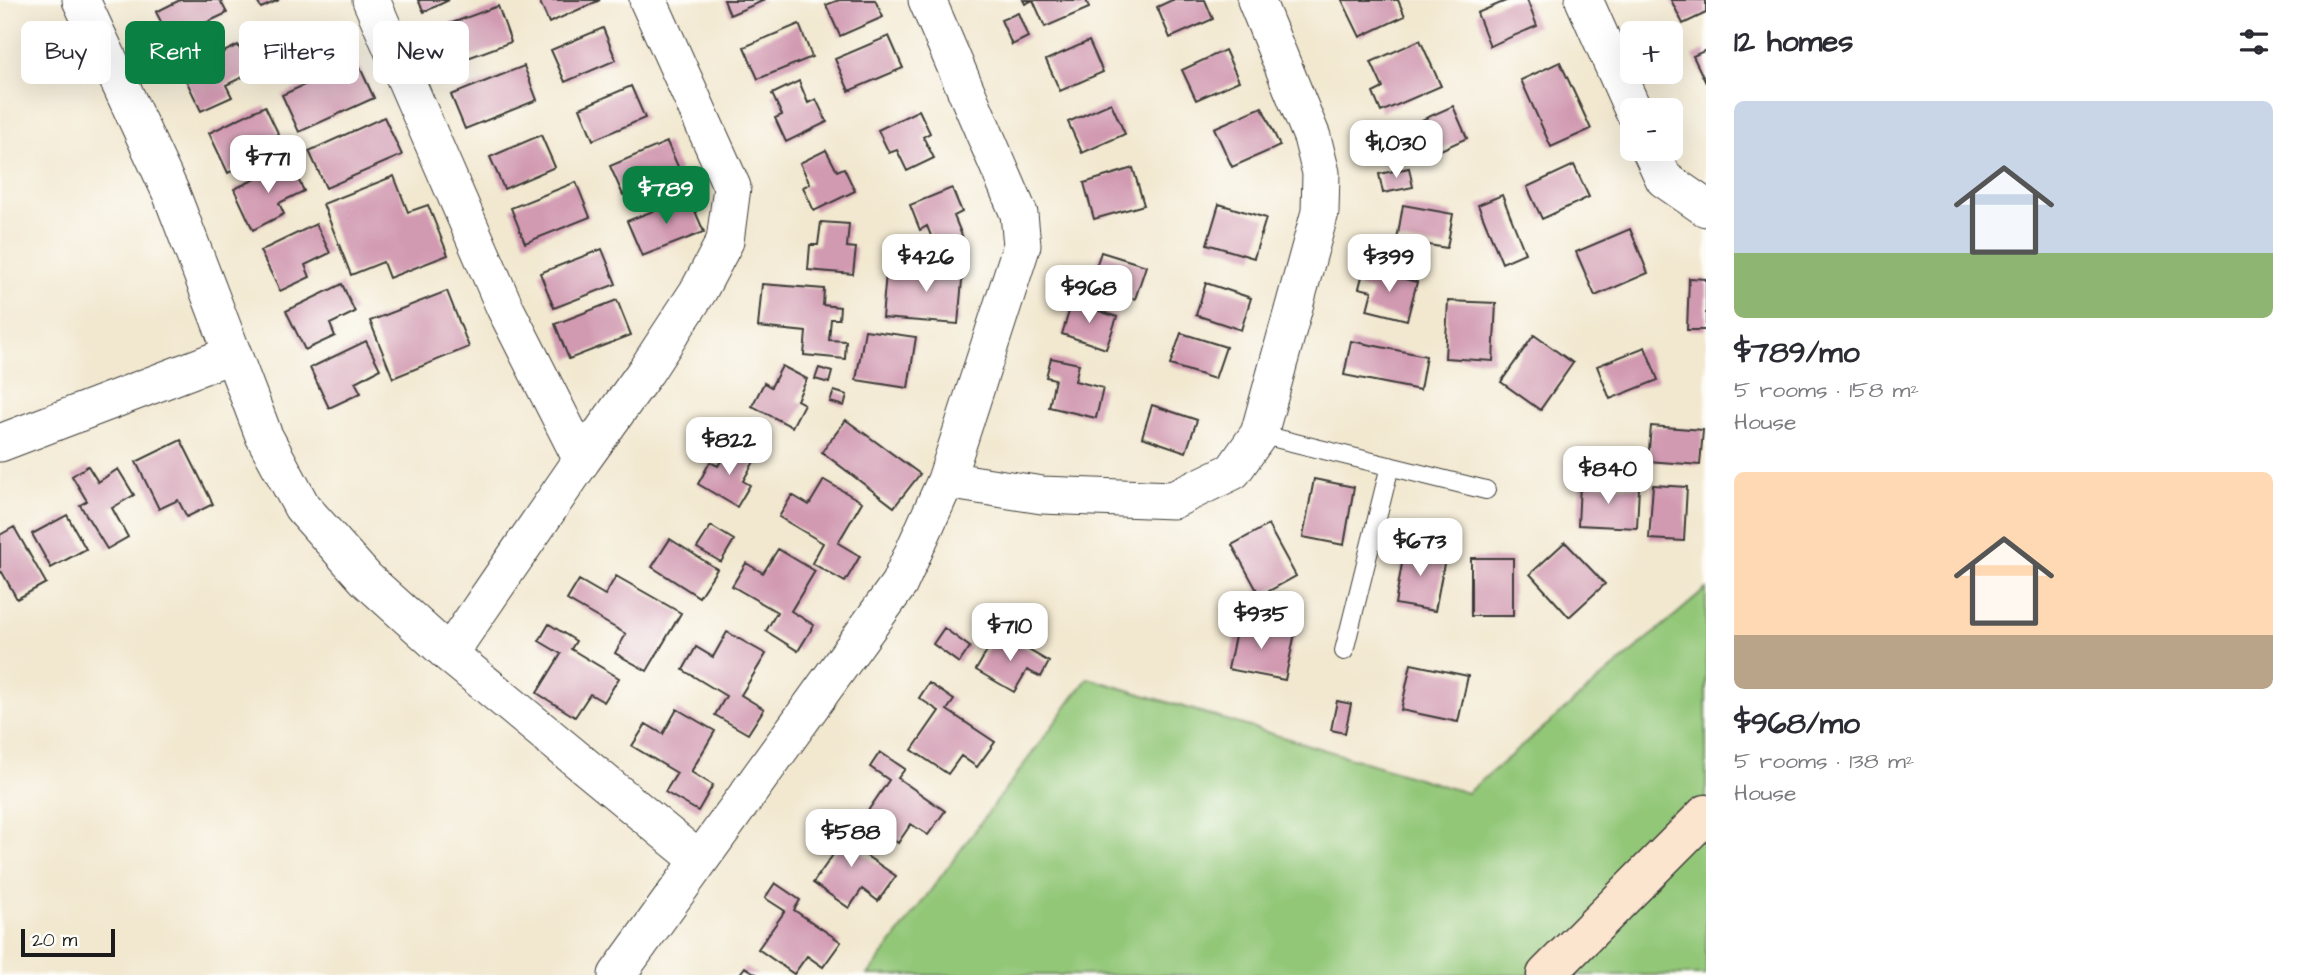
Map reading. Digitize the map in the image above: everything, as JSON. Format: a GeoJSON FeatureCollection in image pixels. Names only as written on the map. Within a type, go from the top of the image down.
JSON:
{"type":"FeatureCollection","features":[{"type":"Feature","properties":{"kind":"main road"},"geometry":{"type":"LineString","coordinates":[[1546,975],[1706,814]]}},
{"type":"Feature","properties":{"kind":"street"},"geometry":{"type":"LineString","coordinates":[[81,0],[171,192],[264,436],[302,507],[366,579],[449,654],[699,860]]}},
{"type":"Feature","properties":{"kind":"street"},"geometry":{"type":"LineString","coordinates":[[371,0],[505,308],[582,460]]}},
{"type":"Feature","properties":{"kind":"street"},"geometry":{"type":"LineString","coordinates":[[449,654],[654,359],[699,290],[725,241],[732,187],[648,0]]}},
{"type":"Feature","properties":{"kind":"street"},"geometry":{"type":"LineString","coordinates":[[617,975],[899,584],[946,480],[1022,245],[1019,215],[927,0]]}},
{"type":"Feature","properties":{"kind":"street"},"geometry":{"type":"LineString","coordinates":[[946,480],[1042,495],[1173,500],[1233,471],[1259,434],[1320,212],[1321,173],[1312,137],[1256,0]]}},
{"type":"Feature","properties":{"kind":"street"},"geometry":{"type":"LineString","coordinates":[[1584,0],[1628,98]]}},
{"type":"Feature","properties":{"kind":"street"},"geometry":{"type":"LineString","coordinates":[[1656,161],[1664,179],[1706,208]]}},
{"type":"Feature","properties":{"kind":"street"},"geometry":{"type":"LineString","coordinates":[[0,443],[233,354]]}},
{"type":"Feature","properties":{"kind":"lane"},"geometry":{"type":"LineString","coordinates":[[1259,434],[1486,490]]}},
{"type":"Feature","properties":{"kind":"lane"},"geometry":{"type":"LineString","coordinates":[[1343,651],[1390,466]]}},
{"type":"Feature","properties":{"kind":"green space"},"geometry":{"type":"Polygon","coordinates":[[[1706,589],[1706,975],[868,975],[1088,678],[1467,793],[1706,589]]]}},
{"type":"Feature","properties":{"kind":"building"},"geometry":{"type":"Polygon","coordinates":[[[180,0],[220,0],[227,13],[210,21],[161,21],[156,12],[180,0]]]}},
{"type":"Feature","properties":{"kind":"building"},"geometry":{"type":"Polygon","coordinates":[[[256,0],[279,0],[261,8],[256,0]]]}},
{"type":"Feature","properties":{"kind":"building"},"geometry":{"type":"Polygon","coordinates":[[[418,0],[449,0],[424,12],[418,0]]]}},
{"type":"Feature","properties":{"kind":"building"},"geometry":{"type":"Polygon","coordinates":[[[539,0],[600,0],[549,23],[539,0]]]}},
{"type":"Feature","properties":{"kind":"building"},"geometry":{"type":"Polygon","coordinates":[[[724,0],[765,0],[730,15],[724,0]]]}},
{"type":"Feature","properties":{"kind":"building"},"geometry":{"type":"Polygon","coordinates":[[[839,0],[875,0],[883,17],[840,36],[826,5],[839,0]]]}},
{"type":"Feature","properties":{"kind":"building"},"geometry":{"type":"Polygon","coordinates":[[[1033,0],[1086,0],[1089,8],[1045,27],[1033,0]]]}},
{"type":"Feature","properties":{"kind":"building"},"geometry":{"type":"Polygon","coordinates":[[[1172,0],[1205,0],[1213,19],[1170,38],[1157,7],[1172,0]]]}},
{"type":"Feature","properties":{"kind":"building"},"geometry":{"type":"Polygon","coordinates":[[[1342,0],[1398,0],[1405,16],[1360,37],[1342,0]]]}},
{"type":"Feature","properties":{"kind":"building"},"geometry":{"type":"Polygon","coordinates":[[[1508,0],[1527,0],[1537,26],[1490,46],[1477,13],[1508,0]]]}},
{"type":"Feature","properties":{"kind":"building"},"geometry":{"type":"Polygon","coordinates":[[[1671,0],[1706,0],[1706,13],[1683,24],[1671,0]]]}},
{"type":"Feature","properties":{"kind":"building"},"geometry":{"type":"Polygon","coordinates":[[[498,6],[511,42],[469,58],[469,21],[457,21],[498,6]]]}},
{"type":"Feature","properties":{"kind":"building"},"geometry":{"type":"Polygon","coordinates":[[[1018,13],[1028,37],[1012,45],[1001,20],[1018,13]]]}},
{"type":"Feature","properties":{"kind":"building"},"geometry":{"type":"Polygon","coordinates":[[[799,24],[812,57],[758,79],[744,47],[799,24]]]}},
{"type":"Feature","properties":{"kind":"building"},"geometry":{"type":"Polygon","coordinates":[[[603,28],[616,60],[565,82],[551,50],[603,28]]]}},
{"type":"Feature","properties":{"kind":"building"},"geometry":{"type":"Polygon","coordinates":[[[889,36],[903,68],[849,91],[835,59],[889,36]]]}},
{"type":"Feature","properties":{"kind":"building"},"geometry":{"type":"Polygon","coordinates":[[[1420,40],[1441,86],[1381,112],[1373,93],[1383,88],[1371,62],[1420,40]]]}},
{"type":"Feature","properties":{"kind":"building"},"geometry":{"type":"Polygon","coordinates":[[[1089,41],[1103,72],[1060,91],[1046,60],[1089,41]]]}},
{"type":"Feature","properties":{"kind":"building"},"geometry":{"type":"Polygon","coordinates":[[[238,45],[239,47],[239,79],[226,85],[232,97],[201,111],[188,84],[225,84],[225,51],[238,45]]]}},
{"type":"Feature","properties":{"kind":"building"},"geometry":{"type":"Polygon","coordinates":[[[1225,50],[1239,81],[1196,100],[1182,70],[1225,50]]]}},
{"type":"Feature","properties":{"kind":"building"},"geometry":{"type":"Polygon","coordinates":[[[1706,50],[1706,83],[1693,56],[1706,50]]]}},
{"type":"Feature","properties":{"kind":"building"},"geometry":{"type":"Polygon","coordinates":[[[1560,62],[1591,129],[1551,147],[1521,80],[1560,62]]]}},
{"type":"Feature","properties":{"kind":"building"},"geometry":{"type":"Polygon","coordinates":[[[359,65],[374,98],[299,132],[282,95],[306,84],[359,84],[359,65]]]}},
{"type":"Feature","properties":{"kind":"building"},"geometry":{"type":"Polygon","coordinates":[[[524,66],[537,100],[465,129],[451,95],[524,66]]]}},
{"type":"Feature","properties":{"kind":"building"},"geometry":{"type":"Polygon","coordinates":[[[799,81],[808,103],[816,99],[827,122],[786,142],[775,118],[782,115],[772,94],[799,81]]]}},
{"type":"Feature","properties":{"kind":"building"},"geometry":{"type":"Polygon","coordinates":[[[631,86],[645,118],[593,140],[580,108],[631,86]]]}},
{"type":"Feature","properties":{"kind":"building"},"geometry":{"type":"Polygon","coordinates":[[[1111,103],[1125,134],[1082,153],[1068,122],[1111,103]]]}},
{"type":"Feature","properties":{"kind":"building"},"geometry":{"type":"Polygon","coordinates":[[[265,106],[279,135],[253,147],[259,159],[228,173],[209,133],[265,106]]]}},
{"type":"Feature","properties":{"kind":"building"},"geometry":{"type":"Polygon","coordinates":[[[1453,106],[1467,138],[1421,159],[1406,127],[1453,106]]]}},
{"type":"Feature","properties":{"kind":"building"},"geometry":{"type":"Polygon","coordinates":[[[1262,107],[1280,146],[1232,167],[1214,128],[1262,107]]]}},
{"type":"Feature","properties":{"kind":"building"},"geometry":{"type":"Polygon","coordinates":[[[919,110],[930,133],[923,137],[934,158],[907,171],[897,150],[889,153],[878,130],[919,110]]]}},
{"type":"Feature","properties":{"kind":"building"},"geometry":{"type":"Polygon","coordinates":[[[384,117],[402,155],[326,188],[309,151],[384,117]]]}},
{"type":"Feature","properties":{"kind":"building"},"geometry":{"type":"Polygon","coordinates":[[[541,135],[555,167],[504,189],[490,157],[541,135]]]}},
{"type":"Feature","properties":{"kind":"building"},"geometry":{"type":"Polygon","coordinates":[[[667,142],[680,171],[623,195],[610,166],[667,142]]]}},
{"type":"Feature","properties":{"kind":"building"},"geometry":{"type":"Polygon","coordinates":[[[826,150],[837,171],[844,168],[855,191],[814,211],[803,187],[810,184],[800,163],[826,150]]]}},
{"type":"Feature","properties":{"kind":"building"},"geometry":{"type":"Polygon","coordinates":[[[290,163],[304,191],[279,203],[284,214],[253,230],[234,189],[290,163]]]}},
{"type":"Feature","properties":{"kind":"building"},"geometry":{"type":"Polygon","coordinates":[[[1574,165],[1589,197],[1542,219],[1527,187],[1574,165]]]}},
{"type":"Feature","properties":{"kind":"building"},"geometry":{"type":"Polygon","coordinates":[[[1133,168],[1144,205],[1094,219],[1084,183],[1133,168]]]}},
{"type":"Feature","properties":{"kind":"building"},"geometry":{"type":"Polygon","coordinates":[[[1409,168],[1413,187],[1383,193],[1379,174],[1409,168]]]}},
{"type":"Feature","properties":{"kind":"building"},"geometry":{"type":"Polygon","coordinates":[[[394,176],[408,212],[428,205],[448,255],[389,278],[383,262],[351,275],[323,204],[394,176]]]}},
{"type":"Feature","properties":{"kind":"building"},"geometry":{"type":"Polygon","coordinates":[[[576,182],[590,217],[525,243],[511,208],[576,182]]]}},
{"type":"Feature","properties":{"kind":"building"},"geometry":{"type":"Polygon","coordinates":[[[952,188],[962,212],[954,216],[963,238],[936,248],[927,226],[920,230],[910,205],[952,188]]]}},
{"type":"Feature","properties":{"kind":"building"},"geometry":{"type":"Polygon","coordinates":[[[1502,195],[1525,253],[1502,263],[1478,205],[1502,195]]]}},
{"type":"Feature","properties":{"kind":"building"},"geometry":{"type":"Polygon","coordinates":[[[689,197],[704,232],[642,256],[627,221],[689,197]]]}},
{"type":"Feature","properties":{"kind":"building"},"geometry":{"type":"Polygon","coordinates":[[[1219,204],[1266,218],[1254,258],[1207,244],[1219,204]]]}},
{"type":"Feature","properties":{"kind":"building"},"geometry":{"type":"Polygon","coordinates":[[[1403,205],[1453,214],[1447,248],[1397,240],[1403,205]]]}},
{"type":"Feature","properties":{"kind":"building"},"geometry":{"type":"Polygon","coordinates":[[[821,222],[849,224],[847,247],[856,248],[853,274],[808,270],[810,245],[818,245],[821,222]]]}},
{"type":"Feature","properties":{"kind":"building"},"geometry":{"type":"Polygon","coordinates":[[[316,224],[330,253],[305,265],[310,277],[280,291],[260,251],[316,224]]]}},
{"type":"Feature","properties":{"kind":"building"},"geometry":{"type":"Polygon","coordinates":[[[1630,229],[1648,273],[1595,296],[1576,252],[1630,229]]]}},
{"type":"Feature","properties":{"kind":"building"},"geometry":{"type":"Polygon","coordinates":[[[602,249],[616,284],[554,308],[540,273],[602,249]]]}},
{"type":"Feature","properties":{"kind":"building"},"geometry":{"type":"Polygon","coordinates":[[[1101,252],[1146,266],[1135,299],[1090,284],[1101,252]]]}},
{"type":"Feature","properties":{"kind":"building"},"geometry":{"type":"Polygon","coordinates":[[[933,256],[964,259],[958,324],[882,318],[886,273],[931,277],[933,256]]]}},
{"type":"Feature","properties":{"kind":"building"},"geometry":{"type":"Polygon","coordinates":[[[1364,269],[1417,282],[1407,320],[1367,310],[1372,291],[1359,288],[1364,269]]]}},
{"type":"Feature","properties":{"kind":"building"},"geometry":{"type":"Polygon","coordinates":[[[1689,278],[1706,279],[1706,330],[1687,330],[1689,278]]]}},
{"type":"Feature","properties":{"kind":"building"},"geometry":{"type":"Polygon","coordinates":[[[1206,283],[1251,298],[1241,330],[1196,315],[1206,283]]]}},
{"type":"Feature","properties":{"kind":"building"},"geometry":{"type":"Polygon","coordinates":[[[342,284],[355,312],[330,324],[335,336],[305,350],[286,311],[342,284]]]}},
{"type":"Feature","properties":{"kind":"building"},"geometry":{"type":"Polygon","coordinates":[[[762,284],[824,289],[823,305],[840,307],[839,319],[831,319],[829,340],[846,341],[845,359],[804,355],[806,332],[758,327],[762,284]]]}},
{"type":"Feature","properties":{"kind":"building"},"geometry":{"type":"Polygon","coordinates":[[[447,291],[469,347],[393,378],[370,321],[447,291]]]}},
{"type":"Feature","properties":{"kind":"building"},"geometry":{"type":"Polygon","coordinates":[[[617,300],[631,335],[569,359],[555,324],[617,300]]]}},
{"type":"Feature","properties":{"kind":"building"},"geometry":{"type":"Polygon","coordinates":[[[1448,301],[1496,303],[1493,361],[1445,358],[1448,301]]]}},
{"type":"Feature","properties":{"kind":"building"},"geometry":{"type":"Polygon","coordinates":[[[1072,302],[1117,317],[1106,349],[1062,334],[1072,302]]]}},
{"type":"Feature","properties":{"kind":"building"},"geometry":{"type":"Polygon","coordinates":[[[865,330],[916,337],[908,388],[856,380],[865,330]]]}},
{"type":"Feature","properties":{"kind":"building"},"geometry":{"type":"Polygon","coordinates":[[[1181,333],[1226,347],[1215,379],[1170,365],[1181,333]]]}},
{"type":"Feature","properties":{"kind":"building"},"geometry":{"type":"Polygon","coordinates":[[[1534,335],[1573,363],[1540,410],[1501,382],[1534,335]]]}},
{"type":"Feature","properties":{"kind":"building"},"geometry":{"type":"Polygon","coordinates":[[[366,341],[380,369],[355,382],[361,393],[329,408],[310,368],[366,341]]]}},
{"type":"Feature","properties":{"kind":"building"},"geometry":{"type":"Polygon","coordinates":[[[1351,341],[1426,356],[1420,390],[1344,375],[1351,341]]]}},
{"type":"Feature","properties":{"kind":"building"},"geometry":{"type":"Polygon","coordinates":[[[1645,347],[1658,380],[1610,399],[1597,366],[1645,347]]]}},
{"type":"Feature","properties":{"kind":"building"},"geometry":{"type":"Polygon","coordinates":[[[1051,358],[1079,364],[1075,381],[1103,388],[1096,418],[1049,407],[1055,379],[1046,377],[1051,358]]]}},
{"type":"Feature","properties":{"kind":"building"},"geometry":{"type":"Polygon","coordinates":[[[782,366],[807,379],[797,400],[804,404],[792,427],[752,406],[764,383],[771,387],[782,366]]]}},
{"type":"Feature","properties":{"kind":"building"},"geometry":{"type":"Polygon","coordinates":[[[819,368],[832,372],[829,383],[815,379],[819,368]]]}},
{"type":"Feature","properties":{"kind":"building"},"geometry":{"type":"Polygon","coordinates":[[[834,391],[847,395],[844,406],[830,402],[834,391]]]}},
{"type":"Feature","properties":{"kind":"building"},"geometry":{"type":"Polygon","coordinates":[[[1152,405],[1197,420],[1186,452],[1142,437],[1152,405]]]}},
{"type":"Feature","properties":{"kind":"building"},"geometry":{"type":"Polygon","coordinates":[[[846,420],[920,474],[894,507],[822,452],[846,420]]]}},
{"type":"Feature","properties":{"kind":"building"},"geometry":{"type":"Polygon","coordinates":[[[1651,426],[1703,430],[1700,465],[1648,461],[1651,426]]]}},
{"type":"Feature","properties":{"kind":"building"},"geometry":{"type":"Polygon","coordinates":[[[181,440],[213,504],[187,517],[178,500],[159,509],[136,462],[181,440]]]}},
{"type":"Feature","properties":{"kind":"building"},"geometry":{"type":"Polygon","coordinates":[[[730,446],[755,460],[743,481],[750,485],[737,507],[698,484],[710,462],[718,466],[730,446]]]}},
{"type":"Feature","properties":{"kind":"building"},"geometry":{"type":"Polygon","coordinates":[[[88,466],[98,482],[118,469],[134,495],[112,508],[128,537],[107,549],[80,505],[87,501],[72,476],[88,466]]]}},
{"type":"Feature","properties":{"kind":"building"},"geometry":{"type":"Polygon","coordinates":[[[1314,479],[1354,487],[1344,545],[1303,537],[1314,479]]]}},
{"type":"Feature","properties":{"kind":"building"},"geometry":{"type":"Polygon","coordinates":[[[824,480],[862,502],[838,543],[860,556],[845,582],[812,563],[823,543],[779,517],[792,495],[809,505],[824,480]]]}},
{"type":"Feature","properties":{"kind":"building"},"geometry":{"type":"Polygon","coordinates":[[[1580,484],[1639,487],[1637,528],[1578,525],[1580,484]]]}},
{"type":"Feature","properties":{"kind":"building"},"geometry":{"type":"Polygon","coordinates":[[[1653,485],[1687,487],[1684,541],[1649,539],[1653,485]]]}},
{"type":"Feature","properties":{"kind":"building"},"geometry":{"type":"Polygon","coordinates":[[[67,515],[86,549],[51,568],[32,534],[67,515]]]}},
{"type":"Feature","properties":{"kind":"building"},"geometry":{"type":"Polygon","coordinates":[[[1268,525],[1296,576],[1260,596],[1232,545],[1268,525]]]}},
{"type":"Feature","properties":{"kind":"building"},"geometry":{"type":"Polygon","coordinates":[[[711,526],[734,540],[721,562],[697,548],[711,526]]]}},
{"type":"Feature","properties":{"kind":"building"},"geometry":{"type":"Polygon","coordinates":[[[14,527],[46,583],[17,599],[2,572],[0,573],[0,535],[14,527]]]}},
{"type":"Feature","properties":{"kind":"building"},"geometry":{"type":"Polygon","coordinates":[[[670,539],[717,569],[699,597],[652,567],[670,539]]]}},
{"type":"Feature","properties":{"kind":"building"},"geometry":{"type":"Polygon","coordinates":[[[1565,542],[1605,584],[1569,617],[1530,574],[1565,542]]]}},
{"type":"Feature","properties":{"kind":"building"},"geometry":{"type":"Polygon","coordinates":[[[1405,546],[1446,553],[1435,611],[1395,604],[1405,546]]]}},
{"type":"Feature","properties":{"kind":"building"},"geometry":{"type":"Polygon","coordinates":[[[778,549],[815,571],[791,611],[814,625],[798,651],[766,631],[777,612],[732,586],[746,563],[763,573],[778,549]]]}},
{"type":"Feature","properties":{"kind":"building"},"geometry":{"type":"Polygon","coordinates":[[[1471,558],[1513,558],[1513,616],[1471,616],[1471,558]]]}},
{"type":"Feature","properties":{"kind":"building"},"geometry":{"type":"Polygon","coordinates":[[[616,576],[681,613],[647,671],[615,653],[626,634],[567,600],[579,580],[605,595],[616,576]]]}},
{"type":"Feature","properties":{"kind":"building"},"geometry":{"type":"Polygon","coordinates":[[[1238,622],[1295,633],[1285,680],[1228,669],[1238,622]]]}},
{"type":"Feature","properties":{"kind":"building"},"geometry":{"type":"Polygon","coordinates":[[[549,624],[576,641],[571,649],[619,678],[604,702],[590,694],[575,717],[537,693],[561,654],[539,641],[549,624]]]}},
{"type":"Feature","properties":{"kind":"building"},"geometry":{"type":"Polygon","coordinates":[[[944,628],[970,647],[959,663],[933,644],[944,628]]]}},
{"type":"Feature","properties":{"kind":"building"},"geometry":{"type":"Polygon","coordinates":[[[727,632],[766,654],[741,695],[764,709],[748,734],[715,715],[726,696],[683,670],[696,647],[713,657],[727,632]]]}},
{"type":"Feature","properties":{"kind":"building"},"geometry":{"type":"Polygon","coordinates":[[[998,632],[1049,662],[1041,677],[1027,670],[1014,692],[976,670],[998,632]]]}},
{"type":"Feature","properties":{"kind":"building"},"geometry":{"type":"Polygon","coordinates":[[[1411,664],[1468,676],[1458,722],[1401,710],[1411,664]]]}},
{"type":"Feature","properties":{"kind":"building"},"geometry":{"type":"Polygon","coordinates":[[[929,683],[954,700],[947,710],[995,742],[977,767],[961,756],[948,774],[912,750],[939,711],[919,698],[929,683]]]}},
{"type":"Feature","properties":{"kind":"building"},"geometry":{"type":"Polygon","coordinates":[[[1337,701],[1351,704],[1345,733],[1331,730],[1337,701]]]}},
{"type":"Feature","properties":{"kind":"building"},"geometry":{"type":"Polygon","coordinates":[[[677,709],[715,731],[691,772],[713,785],[698,811],[665,792],[677,773],[632,746],[646,724],[663,734],[677,709]]]}},
{"type":"Feature","properties":{"kind":"building"},"geometry":{"type":"Polygon","coordinates":[[[880,752],[905,769],[898,778],[945,811],[928,835],[911,824],[898,843],[863,818],[889,780],[870,767],[880,752]]]}},
{"type":"Feature","properties":{"kind":"building"},"geometry":{"type":"Polygon","coordinates":[[[830,817],[855,834],[849,844],[896,876],[878,901],[862,889],[849,908],[813,883],[840,845],[820,832],[830,817]]]}},
{"type":"Feature","properties":{"kind":"building"},"geometry":{"type":"Polygon","coordinates":[[[775,883],[800,900],[794,910],[841,942],[823,967],[807,956],[794,974],[758,949],[785,911],[765,898],[775,883]]]}},
{"type":"Feature","properties":{"kind":"building"},"geometry":{"type":"Polygon","coordinates":[[[745,967],[758,975],[739,975],[745,967]]]}}]}
